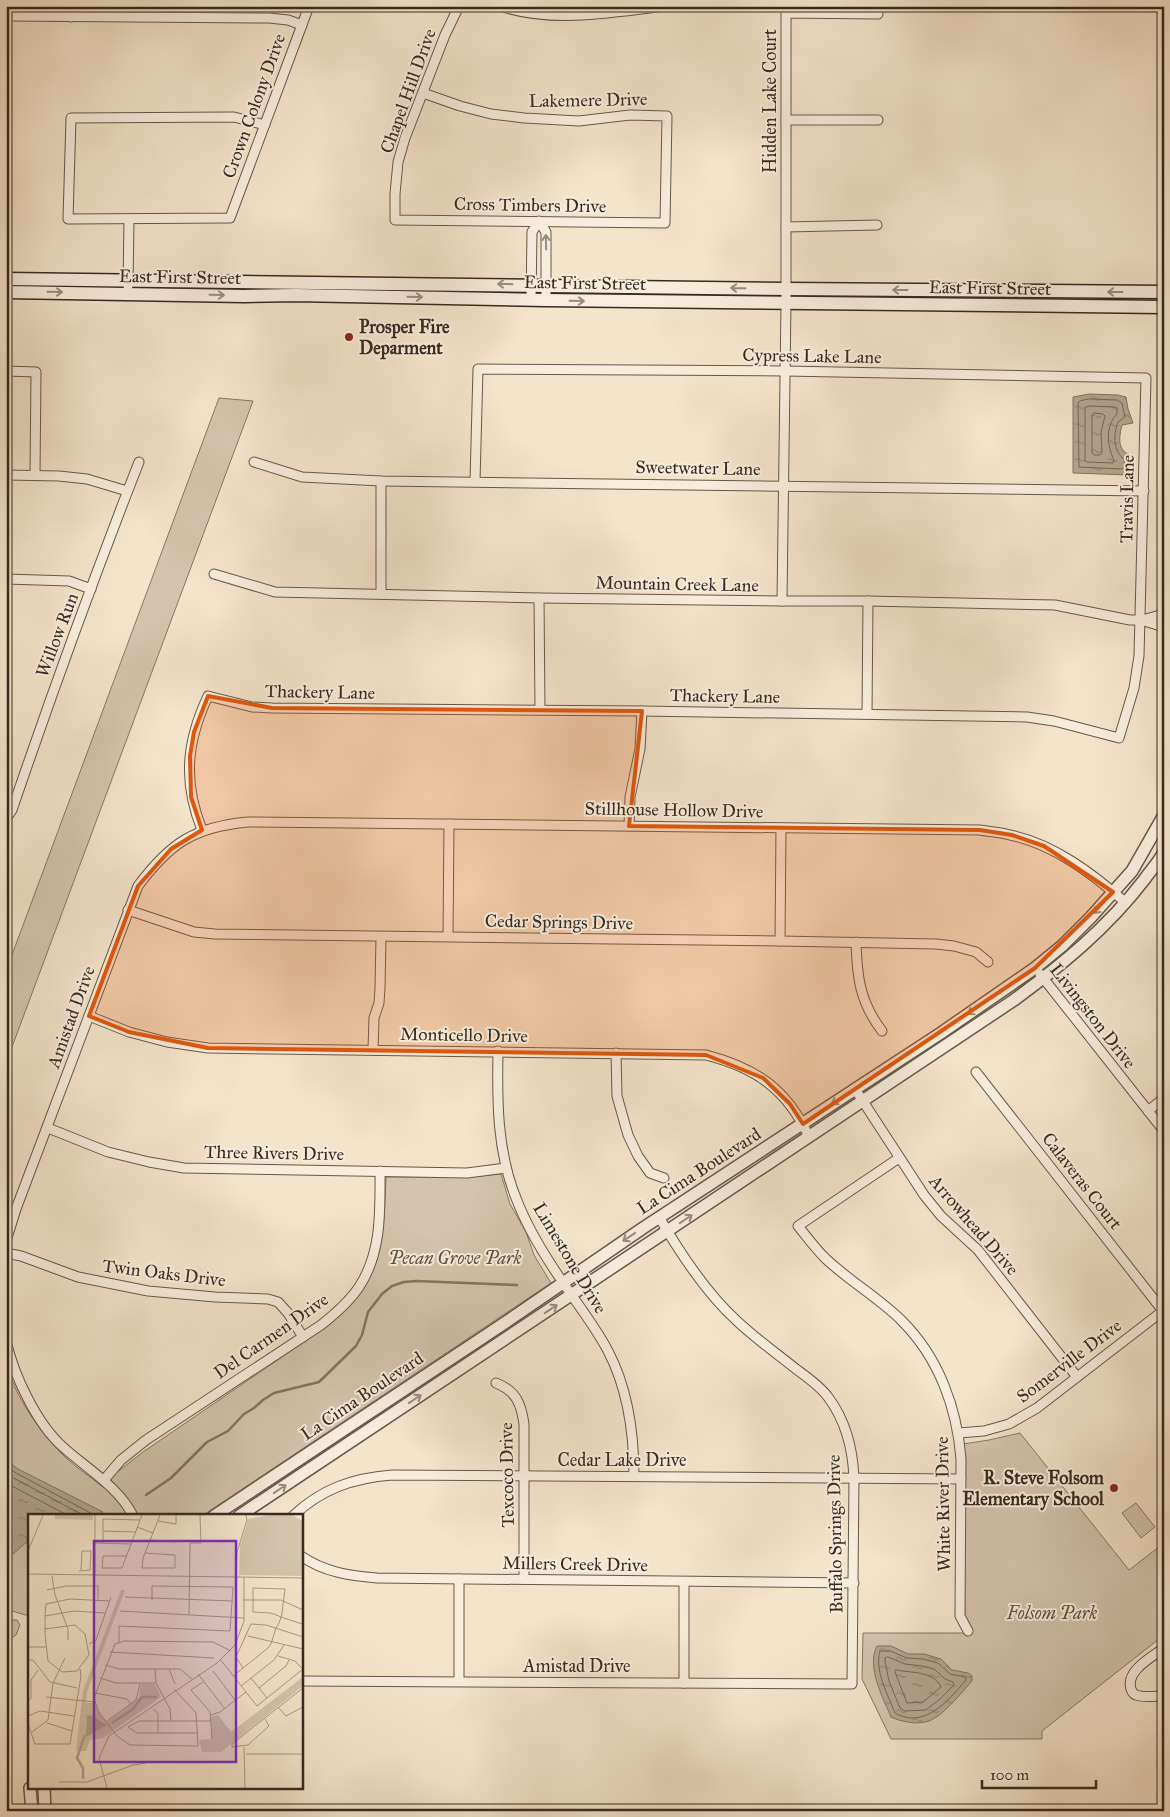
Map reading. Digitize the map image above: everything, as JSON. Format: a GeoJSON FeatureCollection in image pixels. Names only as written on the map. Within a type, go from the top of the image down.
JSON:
{"type":"FeatureCollection","features":[{"type":"Feature","properties":{"kind":"main road","name":"East First Street"},"geometry":{"type":"LineString","coordinates":[[6,279],[128,287],[244,289],[339,289],[390,283],[1164,292]]}},
{"type":"Feature","properties":{"kind":"main road"},"geometry":{"type":"LineString","coordinates":[[390,283],[390,296]]}},
{"type":"Feature","properties":{"kind":"main road","name":"East First Street"},"geometry":{"type":"LineString","coordinates":[[6,292],[128,287]]}},
{"type":"Feature","properties":{"kind":"main road","name":"East First Street"},"geometry":{"type":"LineString","coordinates":[[339,289],[390,296],[531,300],[1164,307]]}},
{"type":"Feature","properties":{"kind":"street"},"geometry":{"type":"LineString","coordinates":[[6,43],[7,6]]}},
{"type":"Feature","properties":{"kind":"street"},"geometry":{"type":"LineString","coordinates":[[71,6],[71,17]]}},
{"type":"Feature","properties":{"kind":"street","name":"Crown Colony Drive"},"geometry":{"type":"LineString","coordinates":[[129,219],[230,218],[309,6]]}},
{"type":"Feature","properties":{"kind":"street","name":"Chapel Hill Drive"},"geometry":{"type":"LineString","coordinates":[[395,220],[398,162],[405,138],[445,35],[459,6]]}},
{"type":"Feature","properties":{"kind":"street"},"geometry":{"type":"LineString","coordinates":[[500,6],[519,12],[574,16],[666,6]]}},
{"type":"Feature","properties":{"kind":"street","name":"Hidden Lake Court"},"geometry":{"type":"LineString","coordinates":[[782,602],[786,303],[786,13],[878,14],[878,6]]}},
{"type":"Feature","properties":{"kind":"street"},"geometry":{"type":"LineString","coordinates":[[7,16],[269,18],[288,20],[302,25]]}},
{"type":"Feature","properties":{"kind":"street","name":"Lakemere Drive"},"geometry":{"type":"LineString","coordinates":[[423,93],[490,114],[524,118],[579,120],[630,115],[667,116],[665,223]]}},
{"type":"Feature","properties":{"kind":"street"},"geometry":{"type":"LineString","coordinates":[[128,287],[129,219],[68,219],[71,118],[234,117],[265,125]]}},
{"type":"Feature","properties":{"kind":"street"},"geometry":{"type":"LineString","coordinates":[[786,120],[878,120]]}},
{"type":"Feature","properties":{"kind":"street","name":"Cross Timbers Drive"},"geometry":{"type":"LineString","coordinates":[[395,220],[665,223]]}},
{"type":"Feature","properties":{"kind":"street"},"geometry":{"type":"LineString","coordinates":[[531,300],[532,232],[538,221],[546,232],[546,300]]}},
{"type":"Feature","properties":{"kind":"street"},"geometry":{"type":"LineString","coordinates":[[786,227],[878,225]]}},
{"type":"Feature","properties":{"kind":"street","name":"Cypress Lake Lane"},"geometry":{"type":"LineString","coordinates":[[475,481],[478,368],[785,371],[1146,378]]}},
{"type":"Feature","properties":{"kind":"street"},"geometry":{"type":"LineString","coordinates":[[6,371],[36,372],[35,475]]}},
{"type":"Feature","properties":{"kind":"street","name":"Travis Lane"},"geometry":{"type":"LineString","coordinates":[[1141,620],[1146,378]]}},
{"type":"Feature","properties":{"kind":"street","name":"Willow Run"},"geometry":{"type":"LineString","coordinates":[[6,820],[12,810],[72,636],[139,462]]}},
{"type":"Feature","properties":{"kind":"street","name":"Sweetwater Lane"},"geometry":{"type":"LineString","coordinates":[[254,462],[302,477],[382,481],[1144,491]]}},
{"type":"Feature","properties":{"kind":"street"},"geometry":{"type":"LineString","coordinates":[[6,475],[88,479],[127,491]]}},
{"type":"Feature","properties":{"kind":"street"},"geometry":{"type":"LineString","coordinates":[[381,594],[382,481]]}},
{"type":"Feature","properties":{"kind":"street","name":"Mountain Creek Lane"},"geometry":{"type":"LineString","coordinates":[[214,574],[275,592],[539,598],[1055,605],[1130,620],[1141,620],[1164,614]]}},
{"type":"Feature","properties":{"kind":"street"},"geometry":{"type":"LineString","coordinates":[[6,578],[69,581],[91,589]]}},
{"type":"Feature","properties":{"kind":"street"},"geometry":{"type":"LineString","coordinates":[[539,598],[540,710]]}},
{"type":"Feature","properties":{"kind":"street"},"geometry":{"type":"LineString","coordinates":[[867,714],[868,601]]}},
{"type":"Feature","properties":{"kind":"street","name":"Mountain Creek Lane"},"geometry":{"type":"LineString","coordinates":[[1141,620],[1164,627]]}},
{"type":"Feature","properties":{"kind":"street","name":"Thackery Lane"},"geometry":{"type":"LineString","coordinates":[[202,830],[192,797],[190,771],[194,732],[208,696],[252,707],[272,708],[1027,717],[1054,721],[1119,738],[1134,688],[1139,656],[1141,620]]}},
{"type":"Feature","properties":{"kind":"street"},"geometry":{"type":"LineString","coordinates":[[630,826],[630,797],[640,749],[642,711]]}},
{"type":"Feature","properties":{"kind":"street","name":"La Cima Boulevard"},"geometry":{"type":"LineString","coordinates":[[217,1514],[659,1217],[1035,968],[1062,946],[1132,872],[1163,819]]}},
{"type":"Feature","properties":{"kind":"street","name":"Stillhouse Hollow Drive"},"geometry":{"type":"LineString","coordinates":[[202,830],[226,824],[248,822],[980,830],[1012,835],[1044,846],[1075,863],[1126,904]]}},
{"type":"Feature","properties":{"kind":"street"},"geometry":{"type":"LineString","coordinates":[[448,936],[450,824]]}},
{"type":"Feature","properties":{"kind":"street"},"geometry":{"type":"LineString","coordinates":[[780,940],[781,828]]}},
{"type":"Feature","properties":{"kind":"street","name":"Amistad Drive"},"geometry":{"type":"LineString","coordinates":[[6,1241],[16,1209],[138,886],[154,864],[184,839],[202,830]]}},
{"type":"Feature","properties":{"kind":"street","name":"La Cima Boulevard"},"geometry":{"type":"LineString","coordinates":[[242,1514],[1014,1000],[1065,962],[1126,904],[1164,852]]}},
{"type":"Feature","properties":{"kind":"street","name":"Cedar Springs Drive"},"geometry":{"type":"LineString","coordinates":[[128,910],[194,932],[236,935],[856,942],[954,946],[976,952],[988,962]]}},
{"type":"Feature","properties":{"kind":"street"},"geometry":{"type":"LineString","coordinates":[[373,1050],[374,1018],[379,1003],[381,937]]}},
{"type":"Feature","properties":{"kind":"street"},"geometry":{"type":"LineString","coordinates":[[856,942],[856,969],[864,1003],[882,1031]]}},
{"type":"Feature","properties":{"kind":"street","name":"Livingston Drive"},"geometry":{"type":"LineString","coordinates":[[1035,968],[1164,1131]]}},
{"type":"Feature","properties":{"kind":"street","name":"Monticello Drive"},"geometry":{"type":"LineString","coordinates":[[88,1016],[129,1032],[167,1042],[208,1048],[706,1055],[724,1060],[757,1075],[776,1089],[790,1104],[809,1137]]}},
{"type":"Feature","properties":{"kind":"street","name":"Limestone Drive"},"geometry":{"type":"LineString","coordinates":[[498,1051],[499,1121],[506,1168],[515,1197],[526,1220],[563,1283],[573,1294],[608,1351],[621,1382],[630,1417],[634,1476]]}},
{"type":"Feature","properties":{"kind":"street"},"geometry":{"type":"LineString","coordinates":[[616,1054],[617,1096],[628,1135],[638,1156],[650,1173],[664,1178]]}},
{"type":"Feature","properties":{"kind":"street","name":"Calaveras Court"},"geometry":{"type":"LineString","coordinates":[[976,1072],[1163,1310]]}},
{"type":"Feature","properties":{"kind":"street","name":"Arrowhead Drive"},"geometry":{"type":"LineString","coordinates":[[855,1089],[930,1202],[941,1216],[978,1250],[1077,1377]]}},
{"type":"Feature","properties":{"kind":"street"},"geometry":{"type":"LineString","coordinates":[[1148,1111],[1164,1098]]}},
{"type":"Feature","properties":{"kind":"street","name":"Three Rivers Drive"},"geometry":{"type":"LineString","coordinates":[[48,1128],[108,1152],[184,1168],[467,1173],[506,1168]]}},
{"type":"Feature","properties":{"kind":"street","name":"White River Drive"},"geometry":{"type":"LineString","coordinates":[[899,1158],[798,1226],[825,1258],[902,1321],[918,1340],[952,1402],[959,1433],[961,1479],[960,1616],[968,1631]]}},
{"type":"Feature","properties":{"kind":"street","name":"Del Carmen Drive"},"geometry":{"type":"LineString","coordinates":[[104,1480],[121,1460],[146,1440],[321,1325],[344,1306],[359,1287],[374,1257],[380,1220],[380,1171]]}},
{"type":"Feature","properties":{"kind":"street","name":"Buffalo Springs Drive"},"geometry":{"type":"LineString","coordinates":[[659,1217],[696,1276],[736,1320],[827,1395],[839,1415],[849,1438],[854,1479],[852,1684]]}},
{"type":"Feature","properties":{"kind":"street","name":"Twin Oaks Drive"},"geometry":{"type":"LineString","coordinates":[[6,1253],[21,1256],[78,1277],[148,1291],[215,1297],[268,1299],[278,1302],[288,1313],[303,1337]]}},
{"type":"Feature","properties":{"kind":"street","name":"Somerville Drive"},"geometry":{"type":"LineString","coordinates":[[959,1433],[984,1431],[1009,1424],[1037,1408],[1163,1310]]}},
{"type":"Feature","properties":{"kind":"street"},"geometry":{"type":"LineString","coordinates":[[6,1340],[10,1359],[22,1388],[38,1416],[60,1445],[93,1474],[104,1480],[133,1514]]}},
{"type":"Feature","properties":{"kind":"street","name":"Texcoco Drive"},"geometry":{"type":"LineString","coordinates":[[496,1383],[510,1389],[522,1411],[524,1424],[524,1579]]}},
{"type":"Feature","properties":{"kind":"street","name":"Cedar Lake Drive"},"geometry":{"type":"LineString","coordinates":[[295,1514],[307,1502],[332,1488],[372,1476],[961,1479]]}},
{"type":"Feature","properties":{"kind":"street","name":"Millers Creek Drive"},"geometry":{"type":"LineString","coordinates":[[302,1557],[309,1562],[330,1571],[351,1576],[684,1582],[854,1582]]}},
{"type":"Feature","properties":{"kind":"street"},"geometry":{"type":"LineString","coordinates":[[458,1681],[459,1579]]}},
{"type":"Feature","properties":{"kind":"street"},"geometry":{"type":"LineString","coordinates":[[684,1582],[684,1683]]}},
{"type":"Feature","properties":{"kind":"street"},"geometry":{"type":"LineString","coordinates":[[1164,1648],[1135,1671],[1130,1679],[1132,1692],[1137,1696],[1164,1696]]}},
{"type":"Feature","properties":{"kind":"street","name":"Amistad Drive"},"geometry":{"type":"LineString","coordinates":[[302,1681],[852,1684]]}},
{"type":"Feature","properties":{"kind":"street"},"geometry":{"type":"LineString","coordinates":[[30,1790],[32,1811],[45,1810],[44,1790]]}},
{"type":"Feature","properties":{"kind":"highlighted area"},"geometry":{"type":"Polygon","coordinates":[[[208,696],[272,708],[642,711],[629,826],[980,830],[1012,835],[1044,846],[1113,892],[1035,968],[803,1124],[790,1104],[763,1078],[706,1055],[208,1048],[129,1032],[89,1016],[138,886],[171,849],[202,830],[191,797],[190,756],[194,732],[208,696]]]}},
{"type":"Feature","properties":{"kind":"green space"},"geometry":{"type":"Polygon","coordinates":[[[219,398],[253,401],[6,1063],[6,971],[219,398]]]}},
{"type":"Feature","properties":{"kind":"green space","name":"Pecan Grove Park"},"geometry":{"type":"Polygon","coordinates":[[[501,1174],[510,1204],[526,1232],[534,1255],[551,1283],[205,1514],[28,1514],[28,1616],[12,1611],[6,1619],[6,1362],[15,1388],[22,1401],[46,1436],[69,1460],[104,1488],[116,1473],[143,1452],[326,1327],[344,1311],[369,1278],[376,1260],[384,1222],[386,1177],[470,1177],[501,1174]]]}},
{"type":"Feature","properties":{"kind":"green space","name":"Folsom Park"},"geometry":{"type":"Polygon","coordinates":[[[1020,1433],[1129,1570],[1164,1543],[1164,1635],[1042,1731],[1042,1739],[891,1739],[862,1679],[863,1633],[965,1633],[963,1444],[1020,1433]]]}},
{"type":"Feature","properties":{"kind":"green space"},"geometry":{"type":"Polygon","coordinates":[[[1136,1503],[1155,1527],[1141,1538],[1122,1513],[1136,1503]]]}},
{"type":"Feature","properties":{"kind":"green space"},"geometry":{"type":"Polygon","coordinates":[[[13,1620],[17,1620],[20,1625],[16,1635],[11,1638],[6,1636],[6,1627],[13,1620]]]}},
{"type":"Feature","properties":{"kind":"water"},"geometry":{"type":"Polygon","coordinates":[[[1089,394],[1126,397],[1133,423],[1122,425],[1120,443],[1123,450],[1130,455],[1129,475],[1073,473],[1073,397],[1089,394]]]}},
{"type":"Feature","properties":{"kind":"water"},"geometry":{"type":"Polygon","coordinates":[[[6,1460],[18,1469],[103,1512],[101,1514],[28,1514],[28,1541],[6,1560],[6,1460]]]}},
{"type":"Feature","properties":{"kind":"water"},"geometry":{"type":"Polygon","coordinates":[[[877,1646],[891,1646],[908,1654],[924,1654],[941,1659],[952,1670],[968,1673],[972,1676],[972,1681],[946,1709],[929,1721],[915,1723],[895,1719],[891,1717],[874,1672],[874,1654],[877,1646]]]}},
{"type":"Feature","properties":{"kind":"waterway"},"geometry":{"type":"LineString","coordinates":[[146,1495],[171,1478],[207,1442],[228,1431],[244,1414],[263,1400],[274,1393],[319,1382],[356,1346],[362,1335],[368,1312],[382,1294],[392,1286],[416,1281],[517,1285]]}},
{"type":"Feature","properties":{"kind":"place","name":"Prosper Fire Deparment"},"geometry":{"type":"Point","coordinates":[349,337]}},
{"type":"Feature","properties":{"kind":"place","name":"R. Steve Folsom Elementary School"},"geometry":{"type":"Point","coordinates":[1114,1488]}}]}
